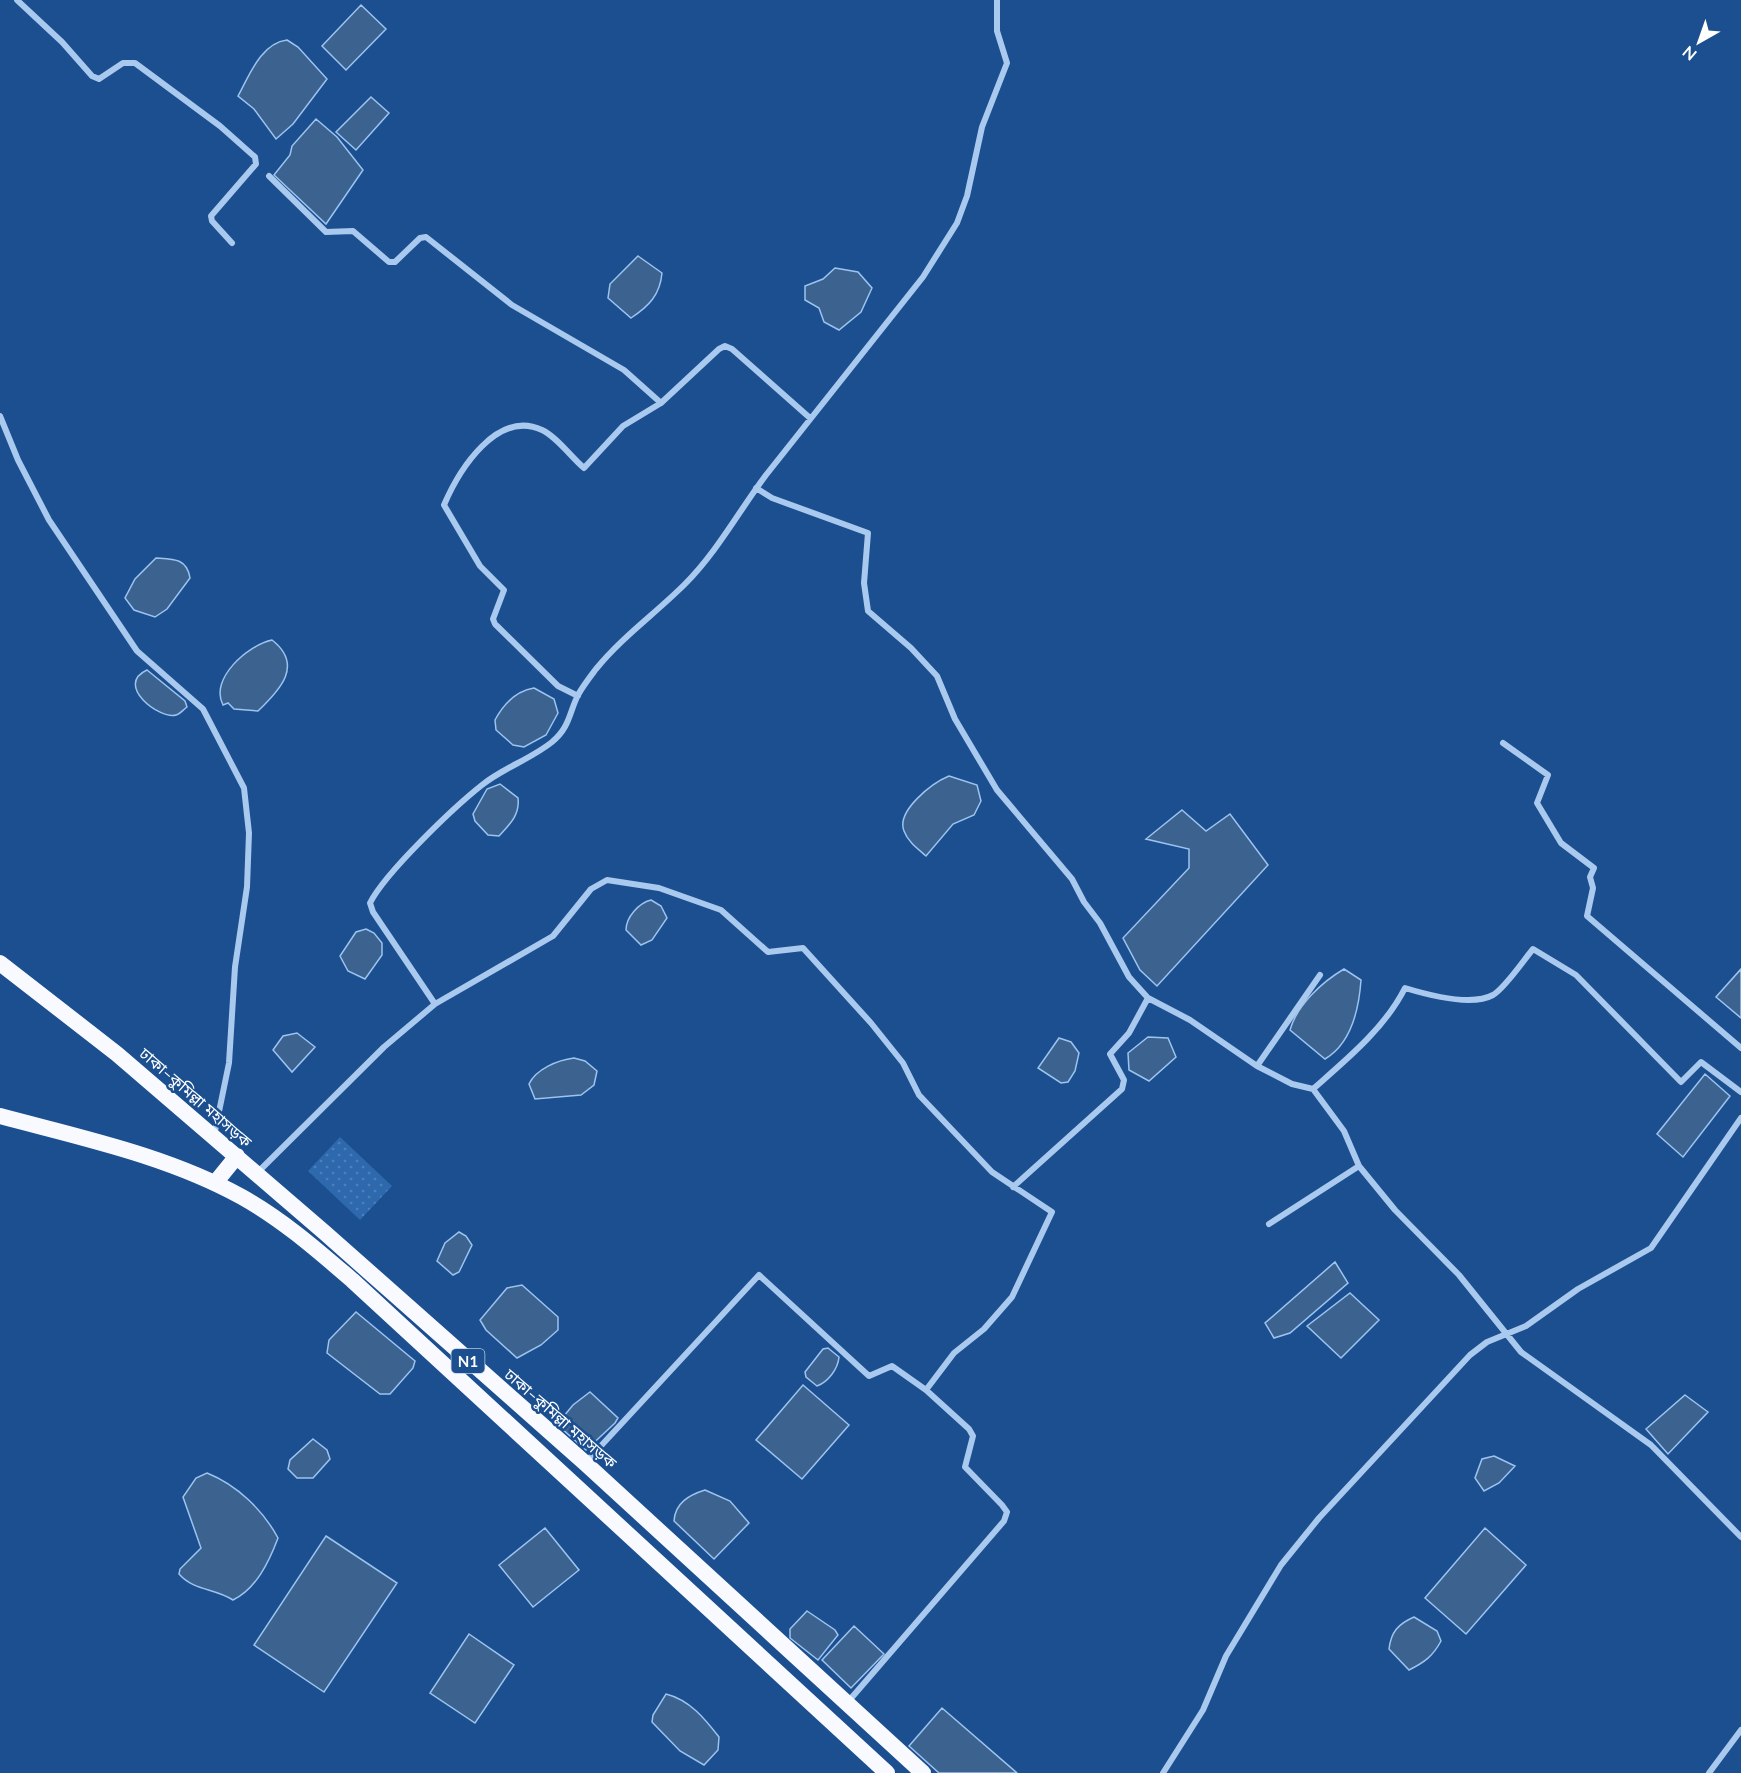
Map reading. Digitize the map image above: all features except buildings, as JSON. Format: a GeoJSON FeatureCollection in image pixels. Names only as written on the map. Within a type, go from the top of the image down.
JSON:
{"type":"FeatureCollection","features":[{"type":"Feature","properties":{"kind":"highway","name":"ঢাকা–কুমিল্লা মহাসড়ক"},"geometry":{"type":"LineString","coordinates":[[0,963],[117,1054],[237,1156],[585,1463],[923,1773]]}},
{"type":"Feature","properties":{"kind":"highway","name":"N1"},"geometry":{"type":"LineString","coordinates":[[0,1116],[121,1149],[215,1183],[242,1197],[299,1235],[352,1280],[887,1773]]}},
{"type":"Feature","properties":{"kind":"highway"},"geometry":{"type":"LineString","coordinates":[[215,1183],[237,1156]]}},
{"type":"Feature","properties":{"kind":"highway"},"geometry":{"type":"LineString","coordinates":[[242,1197],[256,1173]]}},
{"type":"Feature","properties":{"kind":"street"},"geometry":{"type":"LineString","coordinates":[[17,0],[62,42],[92,76],[99,79],[123,63],[135,63],[220,126],[255,157],[256,164],[210,219],[232,243]]}},
{"type":"Feature","properties":{"kind":"street"},"geometry":{"type":"LineString","coordinates":[[435,1004],[402,958],[373,912],[370,903],[390,875],[483,784],[553,741],[570,720],[578,696],[597,669],[640,624],[686,583],[728,532],[756,488],[810,418],[923,277],[957,223],[967,196],[982,127],[1007,63],[998,31],[997,0]]}},
{"type":"Feature","properties":{"kind":"street"},"geometry":{"type":"LineString","coordinates":[[269,176],[326,232],[353,231],[389,262],[395,262],[420,238],[426,237],[512,304],[624,370],[662,403]]}},
{"type":"Feature","properties":{"kind":"street"},"geometry":{"type":"LineString","coordinates":[[578,696],[558,686],[495,624],[493,619],[504,590],[480,566],[444,505],[470,461],[498,432],[522,426],[543,430],[584,468],[623,426],[662,403],[718,349],[725,346],[732,349],[810,418]]}},
{"type":"Feature","properties":{"kind":"street"},"geometry":{"type":"LineString","coordinates":[[0,416],[18,459],[49,520],[137,651],[203,709],[244,788],[249,833],[247,887],[235,968],[229,1063],[214,1137]]}},
{"type":"Feature","properties":{"kind":"street"},"geometry":{"type":"LineString","coordinates":[[756,488],[772,498],[868,533],[864,583],[868,611],[911,648],[937,676],[955,719],[997,790],[1072,879],[1084,902],[1100,923],[1129,977],[1148,998],[1190,1020],[1257,1066],[1292,1084],[1313,1089],[1344,1131],[1359,1166],[1395,1210],[1459,1275],[1521,1352],[1651,1445],[1741,1537]]}},
{"type":"Feature","properties":{"kind":"street"},"geometry":{"type":"LineString","coordinates":[[1503,743],[1548,776],[1537,803],[1561,843],[1594,868],[1590,877],[1593,888],[1587,916],[1741,1048]]}},
{"type":"Feature","properties":{"kind":"street"},"geometry":{"type":"LineString","coordinates":[[256,1173],[384,1047],[435,1004],[553,936],[591,889],[607,880],[659,888],[721,910],[768,952],[803,948],[897,1055],[919,1095],[993,1172],[1049,1209],[1052,1215],[1012,1297],[984,1329],[954,1353],[926,1390]]}},
{"type":"Feature","properties":{"kind":"street"},"geometry":{"type":"LineString","coordinates":[[1313,1089],[1353,1054],[1398,1002],[1405,988],[1432,996],[1479,1000],[1495,994],[1533,949],[1576,975],[1682,1082],[1701,1062],[1741,1092]]}},
{"type":"Feature","properties":{"kind":"street"},"geometry":{"type":"LineString","coordinates":[[1257,1066],[1320,975]]}},
{"type":"Feature","properties":{"kind":"street"},"geometry":{"type":"LineString","coordinates":[[1013,1187],[1122,1089],[1124,1080],[1110,1054],[1129,1033],[1148,998]]}},
{"type":"Feature","properties":{"kind":"street"},"geometry":{"type":"LineString","coordinates":[[1163,1773],[1203,1710],[1226,1656],[1281,1565],[1319,1518],[1470,1355],[1487,1342],[1526,1326],[1578,1289],[1651,1248],[1741,1118]]}},
{"type":"Feature","properties":{"kind":"street"},"geometry":{"type":"LineString","coordinates":[[1269,1224],[1359,1166]]}},
{"type":"Feature","properties":{"kind":"street"},"geometry":{"type":"LineString","coordinates":[[585,1463],[759,1275],[869,1376],[892,1366],[926,1390],[972,1432],[965,1467],[1007,1512],[1004,1521],[847,1703]]}},
{"type":"Feature","properties":{"kind":"street"},"geometry":{"type":"LineString","coordinates":[[1709,1773],[1741,1730]]}},
{"type":"Feature","properties":{"kind":"shaded area"},"geometry":{"type":"Polygon","coordinates":[[[361,5],[386,29],[346,70],[322,46],[361,5]]]}},
{"type":"Feature","properties":{"kind":"shaded area"},"geometry":{"type":"Polygon","coordinates":[[[287,40],[298,47],[327,79],[293,124],[276,139],[254,109],[238,96],[251,70],[263,54],[278,42],[287,40]]]}},
{"type":"Feature","properties":{"kind":"shaded area"},"geometry":{"type":"Polygon","coordinates":[[[371,97],[389,113],[356,150],[336,132],[371,97]]]}},
{"type":"Feature","properties":{"kind":"shaded area"},"geometry":{"type":"Polygon","coordinates":[[[316,119],[337,137],[363,170],[326,224],[274,175],[290,155],[292,146],[316,119]]]}},
{"type":"Feature","properties":{"kind":"shaded area"},"geometry":{"type":"Polygon","coordinates":[[[638,256],[662,273],[656,294],[643,309],[631,318],[608,298],[610,284],[638,256]]]}},
{"type":"Feature","properties":{"kind":"shaded area"},"geometry":{"type":"Polygon","coordinates":[[[835,268],[858,272],[872,288],[861,312],[839,330],[824,322],[819,308],[805,300],[805,286],[823,279],[835,268]]]}},
{"type":"Feature","properties":{"kind":"shaded area"},"geometry":{"type":"Polygon","coordinates":[[[156,558],[173,559],[182,563],[190,578],[167,609],[155,617],[134,610],[125,598],[135,579],[156,558]]]}},
{"type":"Feature","properties":{"kind":"shaded area"},"geometry":{"type":"Polygon","coordinates":[[[272,640],[281,649],[286,659],[287,668],[281,686],[258,711],[234,709],[228,703],[223,705],[220,695],[226,674],[242,656],[262,643],[272,640]]]}},
{"type":"Feature","properties":{"kind":"shaded area"},"geometry":{"type":"Polygon","coordinates":[[[147,670],[185,701],[187,707],[177,714],[169,715],[151,707],[143,700],[135,684],[138,676],[147,670]]]}},
{"type":"Feature","properties":{"kind":"shaded area"},"geometry":{"type":"Polygon","coordinates":[[[534,688],[554,699],[558,713],[546,735],[524,747],[513,745],[496,730],[495,720],[511,700],[521,692],[534,688]]]}},
{"type":"Feature","properties":{"kind":"shaded area"},"geometry":{"type":"Polygon","coordinates":[[[949,776],[977,785],[981,801],[974,815],[953,824],[926,856],[906,835],[903,823],[905,815],[925,791],[949,776]]]}},
{"type":"Feature","properties":{"kind":"shaded area"},"geometry":{"type":"Polygon","coordinates":[[[500,784],[518,798],[517,809],[513,819],[499,836],[488,835],[475,821],[473,814],[487,789],[500,784]]]}},
{"type":"Feature","properties":{"kind":"shaded area"},"geometry":{"type":"Polygon","coordinates":[[[1182,810],[1206,831],[1230,814],[1268,865],[1157,986],[1140,970],[1123,938],[1189,868],[1189,849],[1146,839],[1182,810]]]}},
{"type":"Feature","properties":{"kind":"shaded area"},"geometry":{"type":"Polygon","coordinates":[[[651,900],[661,906],[667,918],[652,940],[641,945],[626,930],[628,920],[642,904],[651,900]]]}},
{"type":"Feature","properties":{"kind":"shaded area"},"geometry":{"type":"Polygon","coordinates":[[[366,929],[374,933],[382,943],[382,955],[365,979],[348,971],[340,956],[356,932],[366,929]]]}},
{"type":"Feature","properties":{"kind":"shaded area"},"geometry":{"type":"Polygon","coordinates":[[[1344,969],[1361,980],[1356,1014],[1342,1044],[1325,1059],[1290,1030],[1298,1012],[1311,995],[1344,969]]]}},
{"type":"Feature","properties":{"kind":"shaded area"},"geometry":{"type":"Polygon","coordinates":[[[1741,969],[1741,1018],[1716,997],[1741,969]]]}},
{"type":"Feature","properties":{"kind":"shaded area"},"geometry":{"type":"Polygon","coordinates":[[[297,1033],[315,1047],[292,1072],[273,1050],[283,1036],[297,1033]]]}},
{"type":"Feature","properties":{"kind":"shaded area"},"geometry":{"type":"Polygon","coordinates":[[[1148,1037],[1168,1038],[1176,1057],[1149,1081],[1129,1070],[1128,1053],[1148,1037]]]}},
{"type":"Feature","properties":{"kind":"shaded area"},"geometry":{"type":"Polygon","coordinates":[[[1059,1038],[1071,1042],[1079,1053],[1075,1071],[1068,1082],[1061,1083],[1038,1068],[1059,1038]]]}},
{"type":"Feature","properties":{"kind":"shaded area"},"geometry":{"type":"Polygon","coordinates":[[[574,1058],[585,1061],[597,1071],[594,1085],[581,1095],[535,1099],[529,1084],[532,1079],[555,1063],[574,1058]]]}},
{"type":"Feature","properties":{"kind":"shaded area"},"geometry":{"type":"Polygon","coordinates":[[[1705,1074],[1730,1096],[1683,1157],[1657,1134],[1705,1074]]]}},
{"type":"Feature","properties":{"kind":"shaded area"},"geometry":{"type":"Polygon","coordinates":[[[340,1137],[392,1186],[360,1220],[308,1171],[340,1137]]]}},
{"type":"Feature","properties":{"kind":"shaded area"},"geometry":{"type":"Polygon","coordinates":[[[459,1232],[466,1236],[472,1245],[459,1272],[453,1275],[437,1261],[445,1243],[459,1232]]]}},
{"type":"Feature","properties":{"kind":"shaded area"},"geometry":{"type":"Polygon","coordinates":[[[1335,1262],[1348,1283],[1290,1333],[1274,1338],[1265,1323],[1335,1262]]]}},
{"type":"Feature","properties":{"kind":"shaded area"},"geometry":{"type":"Polygon","coordinates":[[[522,1285],[558,1317],[558,1330],[541,1345],[517,1358],[486,1330],[480,1320],[507,1288],[522,1285]]]}},
{"type":"Feature","properties":{"kind":"shaded area"},"geometry":{"type":"Polygon","coordinates":[[[1350,1293],[1379,1320],[1341,1358],[1307,1326],[1350,1293]]]}},
{"type":"Feature","properties":{"kind":"shaded area"},"geometry":{"type":"Polygon","coordinates":[[[356,1312],[415,1361],[413,1368],[390,1394],[380,1394],[327,1353],[329,1340],[356,1312]]]}},
{"type":"Feature","properties":{"kind":"shaded area"},"geometry":{"type":"Polygon","coordinates":[[[828,1348],[839,1357],[838,1362],[829,1378],[817,1386],[806,1377],[805,1372],[823,1349],[828,1348]]]}},
{"type":"Feature","properties":{"kind":"shaded area"},"geometry":{"type":"Polygon","coordinates":[[[803,1385],[849,1425],[802,1479],[756,1440],[803,1385]]]}},
{"type":"Feature","properties":{"kind":"shaded area"},"geometry":{"type":"Polygon","coordinates":[[[590,1392],[618,1418],[586,1450],[561,1428],[559,1422],[573,1405],[590,1392]]]}},
{"type":"Feature","properties":{"kind":"shaded area"},"geometry":{"type":"Polygon","coordinates":[[[1685,1395],[1708,1412],[1668,1454],[1646,1429],[1685,1395]]]}},
{"type":"Feature","properties":{"kind":"shaded area"},"geometry":{"type":"Polygon","coordinates":[[[313,1439],[327,1450],[330,1459],[313,1478],[297,1478],[288,1469],[290,1460],[313,1439]]]}},
{"type":"Feature","properties":{"kind":"shaded area"},"geometry":{"type":"Polygon","coordinates":[[[1494,1456],[1515,1466],[1499,1483],[1484,1491],[1475,1478],[1482,1459],[1494,1456]]]}},
{"type":"Feature","properties":{"kind":"shaded area"},"geometry":{"type":"Polygon","coordinates":[[[207,1473],[239,1491],[257,1508],[278,1538],[266,1565],[255,1582],[233,1600],[191,1584],[179,1574],[180,1569],[201,1548],[183,1497],[196,1478],[207,1473]]]}},
{"type":"Feature","properties":{"kind":"shaded area"},"geometry":{"type":"Polygon","coordinates":[[[705,1490],[730,1501],[749,1523],[714,1559],[674,1521],[677,1509],[684,1501],[705,1490]]]}},
{"type":"Feature","properties":{"kind":"shaded area"},"geometry":{"type":"Polygon","coordinates":[[[545,1528],[579,1570],[533,1607],[499,1565],[545,1528]]]}},
{"type":"Feature","properties":{"kind":"shaded area"},"geometry":{"type":"Polygon","coordinates":[[[1485,1528],[1526,1565],[1466,1634],[1425,1598],[1485,1528]]]}},
{"type":"Feature","properties":{"kind":"shaded area"},"geometry":{"type":"Polygon","coordinates":[[[326,1536],[397,1583],[324,1692],[254,1645],[326,1536]]]}},
{"type":"Feature","properties":{"kind":"shaded area"},"geometry":{"type":"Polygon","coordinates":[[[807,1611],[835,1630],[838,1635],[818,1660],[790,1638],[790,1629],[807,1611]]]}},
{"type":"Feature","properties":{"kind":"shaded area"},"geometry":{"type":"Polygon","coordinates":[[[1414,1617],[1437,1631],[1441,1641],[1428,1658],[1409,1670],[1389,1649],[1396,1629],[1414,1617]]]}},
{"type":"Feature","properties":{"kind":"shaded area"},"geometry":{"type":"Polygon","coordinates":[[[854,1626],[884,1654],[851,1688],[822,1660],[854,1626]]]}},
{"type":"Feature","properties":{"kind":"shaded area"},"geometry":{"type":"Polygon","coordinates":[[[469,1634],[514,1665],[475,1723],[430,1693],[469,1634]]]}},
{"type":"Feature","properties":{"kind":"shaded area"},"geometry":{"type":"Polygon","coordinates":[[[666,1694],[690,1705],[719,1737],[718,1750],[704,1765],[680,1751],[652,1722],[653,1715],[666,1694]]]}},
{"type":"Feature","properties":{"kind":"shaded area"},"geometry":{"type":"Polygon","coordinates":[[[942,1708],[1017,1773],[939,1773],[909,1746],[942,1708]]]}}]}
